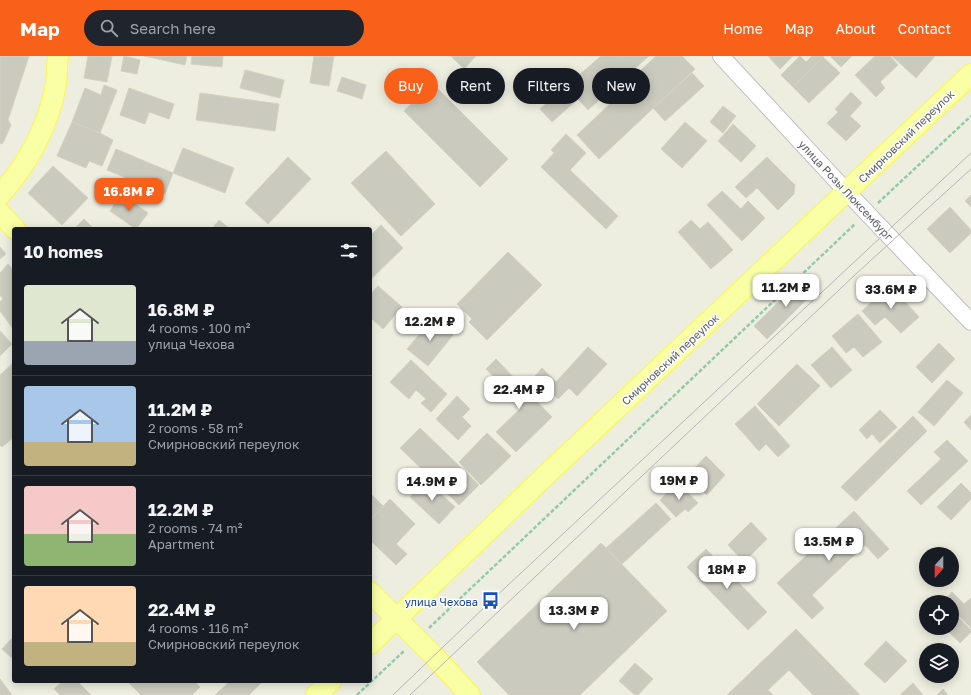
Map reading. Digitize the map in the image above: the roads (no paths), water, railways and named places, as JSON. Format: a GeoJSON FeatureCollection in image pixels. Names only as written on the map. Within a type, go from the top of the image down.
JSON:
{"type":"FeatureCollection","features":[{"type":"Feature","properties":{"kind":"main road"},"geometry":{"type":"LineString","coordinates":[[0,195],[12,182],[32,152],[47,119],[56,84],[58,56]]}},
{"type":"Feature","properties":{"kind":"main road","name":"Смирновский переулок"},"geometry":{"type":"LineString","coordinates":[[372,642],[544,477],[971,74]]}},
{"type":"Feature","properties":{"kind":"main road"},"geometry":{"type":"LineString","coordinates":[[0,213],[13,227]]}},
{"type":"Feature","properties":{"kind":"main road"},"geometry":{"type":"LineString","coordinates":[[372,594],[470,695]]}},
{"type":"Feature","properties":{"kind":"main road"},"geometry":{"type":"LineString","coordinates":[[316,695],[329,683]]}},
{"type":"Feature","properties":{"kind":"street","name":"улица Розы Люксембург"},"geometry":{"type":"LineString","coordinates":[[721,56],[847,192],[971,322]]}},
{"type":"Feature","properties":{"kind":"tram line"},"geometry":{"type":"LineString","coordinates":[[393,695],[491,601],[971,153]]}},
{"type":"Feature","properties":{"kind":"tram line"},"geometry":{"type":"LineString","coordinates":[[410,695],[857,273],[971,169]]}},
{"type":"Feature","properties":{"kind":"place","name":"улица Чехова"},"geometry":{"type":"Point","coordinates":[491,601]}}]}
